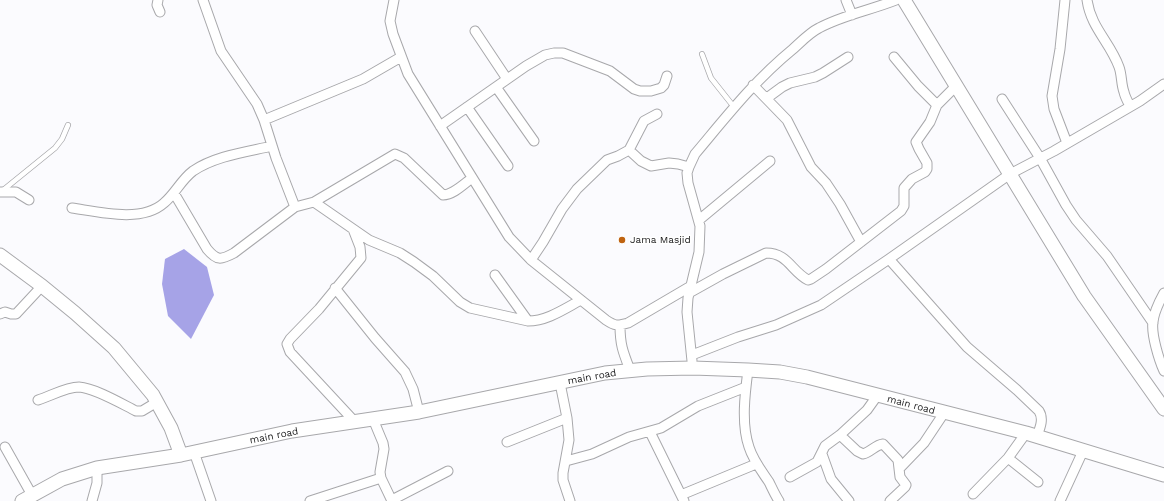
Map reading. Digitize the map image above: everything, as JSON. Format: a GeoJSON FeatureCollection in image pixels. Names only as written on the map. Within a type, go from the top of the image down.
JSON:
{"type":"FeatureCollection","features":[{"type":"Feature","properties":{"kind":"main road"},"geometry":{"type":"LineString","coordinates":[[904,0],[1084,296],[1164,409]]}},
{"type":"Feature","properties":{"kind":"main road"},"geometry":{"type":"LineString","coordinates":[[0,255],[42,286],[114,348],[153,395],[171,428],[182,455]]}},
{"type":"Feature","properties":{"kind":"main road","name":"main road"},"geometry":{"type":"LineString","coordinates":[[27,498],[62,479],[97,468],[182,455],[292,431],[419,412],[605,373],[647,369],[693,362],[748,370],[780,372],[807,377],[1031,435],[1164,475]]}},
{"type":"Feature","properties":{"kind":"street"},"geometry":{"type":"LineString","coordinates":[[158,0],[157,5],[160,12]]}},
{"type":"Feature","properties":{"kind":"street"},"geometry":{"type":"LineString","coordinates":[[203,0],[221,51],[257,104],[295,207]]}},
{"type":"Feature","properties":{"kind":"street"},"geometry":{"type":"LineString","coordinates":[[394,0],[390,21],[393,34],[408,74],[509,237],[531,260],[614,325],[620,325],[628,322],[690,289],[766,253],[773,253],[786,260],[805,278],[811,279],[826,269],[901,210],[904,206],[904,188],[912,179],[925,172],[927,169],[927,163],[916,142],[930,122],[937,105],[957,85]]}},
{"type":"Feature","properties":{"kind":"street"},"geometry":{"type":"LineString","coordinates":[[846,0],[852,15]]}},
{"type":"Feature","properties":{"kind":"street"},"geometry":{"type":"LineString","coordinates":[[896,0],[817,29],[773,66],[754,85],[695,154],[687,173],[688,183],[700,226],[699,252],[688,298],[687,312],[693,362],[738,337],[776,325],[821,305],[1010,174],[1140,101],[1164,84]]}},
{"type":"Feature","properties":{"kind":"street"},"geometry":{"type":"LineString","coordinates":[[1065,0],[1060,49],[1052,96],[1054,109],[1067,143]]}},
{"type":"Feature","properties":{"kind":"street"},"geometry":{"type":"LineString","coordinates":[[1087,0],[1092,19],[1120,68],[1124,92],[1130,106]]}},
{"type":"Feature","properties":{"kind":"street"},"geometry":{"type":"LineString","coordinates":[[475,31],[507,79]]}},
{"type":"Feature","properties":{"kind":"street"},"geometry":{"type":"LineString","coordinates":[[440,126],[526,66],[545,55],[554,52],[563,53],[610,71],[640,91],[651,91],[661,88],[664,85],[667,76]]}},
{"type":"Feature","properties":{"kind":"street"},"geometry":{"type":"LineString","coordinates":[[264,120],[363,79],[401,57]]}},
{"type":"Feature","properties":{"kind":"street"},"geometry":{"type":"LineString","coordinates":[[767,98],[782,87],[790,83],[815,77],[848,57]]}},
{"type":"Feature","properties":{"kind":"street"},"geometry":{"type":"LineString","coordinates":[[894,57],[918,86],[937,105]]}},
{"type":"Feature","properties":{"kind":"street"},"geometry":{"type":"LineString","coordinates":[[754,85],[787,120],[811,167],[826,183],[840,204],[861,242]]}},
{"type":"Feature","properties":{"kind":"street"},"geometry":{"type":"LineString","coordinates":[[496,86],[534,141]]}},
{"type":"Feature","properties":{"kind":"street"},"geometry":{"type":"LineString","coordinates":[[1002,98],[1040,158],[1076,220],[1107,256],[1153,323],[1158,355],[1164,371]]}},
{"type":"Feature","properties":{"kind":"street"},"geometry":{"type":"LineString","coordinates":[[466,107],[508,166]]}},
{"type":"Feature","properties":{"kind":"street"},"geometry":{"type":"LineString","coordinates":[[531,260],[562,209],[577,189],[607,160],[629,150],[644,121],[656,114]]}},
{"type":"Feature","properties":{"kind":"street"},"geometry":{"type":"LineString","coordinates":[[72,208],[95,212],[135,215],[148,213],[157,209],[164,203],[174,193],[184,179],[193,171],[222,158],[272,146]]}},
{"type":"Feature","properties":{"kind":"street"},"geometry":{"type":"LineString","coordinates":[[629,150],[641,161],[651,166],[669,163],[689,167]]}},
{"type":"Feature","properties":{"kind":"street"},"geometry":{"type":"LineString","coordinates":[[174,193],[207,249],[218,259],[234,253],[295,207],[314,202],[395,154],[404,158],[443,195],[451,193],[472,178]]}},
{"type":"Feature","properties":{"kind":"street"},"geometry":{"type":"LineString","coordinates":[[699,220],[770,162]]}},
{"type":"Feature","properties":{"kind":"street"},"geometry":{"type":"LineString","coordinates":[[1,191],[16,192],[29,200]]}},
{"type":"Feature","properties":{"kind":"street"},"geometry":{"type":"LineString","coordinates":[[314,202],[369,240],[400,253],[414,262],[433,276],[460,302],[470,308],[528,321],[536,321],[546,318],[581,300]]}},
{"type":"Feature","properties":{"kind":"street"},"geometry":{"type":"LineString","coordinates":[[352,228],[360,247],[361,258],[358,264],[335,288],[319,309],[287,344],[290,352],[355,422]]}},
{"type":"Feature","properties":{"kind":"street"},"geometry":{"type":"LineString","coordinates":[[889,259],[967,347],[1018,390],[1042,415],[1042,421],[1031,435],[973,494]]}},
{"type":"Feature","properties":{"kind":"street"},"geometry":{"type":"LineString","coordinates":[[495,275],[528,321]]}},
{"type":"Feature","properties":{"kind":"street"},"geometry":{"type":"LineString","coordinates":[[0,314],[5,312],[16,314],[42,286]]}},
{"type":"Feature","properties":{"kind":"street"},"geometry":{"type":"LineString","coordinates":[[335,288],[374,338],[406,372],[414,389],[419,412]]}},
{"type":"Feature","properties":{"kind":"street"},"geometry":{"type":"LineString","coordinates":[[1153,323],[1164,293]]}},
{"type":"Feature","properties":{"kind":"street"},"geometry":{"type":"LineString","coordinates":[[620,325],[620,341],[630,370]]}},
{"type":"Feature","properties":{"kind":"street"},"geometry":{"type":"LineString","coordinates":[[748,370],[745,430],[749,447],[756,464],[779,501]]}},
{"type":"Feature","properties":{"kind":"street"},"geometry":{"type":"LineString","coordinates":[[560,383],[567,418],[569,440],[563,480],[570,501]]}},
{"type":"Feature","properties":{"kind":"street"},"geometry":{"type":"LineString","coordinates":[[38,400],[80,387],[99,393],[136,411],[142,411],[157,402]]}},
{"type":"Feature","properties":{"kind":"street"},"geometry":{"type":"LineString","coordinates":[[566,461],[592,454],[629,437],[662,428],[698,406],[746,387]]}},
{"type":"Feature","properties":{"kind":"street"},"geometry":{"type":"LineString","coordinates":[[790,477],[817,462],[825,446],[840,435],[867,410],[877,396]]}},
{"type":"Feature","properties":{"kind":"street"},"geometry":{"type":"LineString","coordinates":[[899,469],[924,443],[944,413]]}},
{"type":"Feature","properties":{"kind":"street"},"geometry":{"type":"LineString","coordinates":[[507,442],[567,418]]}},
{"type":"Feature","properties":{"kind":"street"},"geometry":{"type":"LineString","coordinates":[[373,419],[384,449],[380,472],[381,478],[392,501],[448,471]]}},
{"type":"Feature","properties":{"kind":"street"},"geometry":{"type":"LineString","coordinates":[[650,432],[683,498],[756,464]]}},
{"type":"Feature","properties":{"kind":"street"},"geometry":{"type":"LineString","coordinates":[[840,435],[857,451],[863,454],[879,444],[886,445],[898,460],[900,477],[906,487],[890,501]]}},
{"type":"Feature","properties":{"kind":"street"},"geometry":{"type":"LineString","coordinates":[[5,447],[27,498]]}},
{"type":"Feature","properties":{"kind":"street"},"geometry":{"type":"LineString","coordinates":[[1060,501],[1084,451]]}},
{"type":"Feature","properties":{"kind":"street"},"geometry":{"type":"LineString","coordinates":[[194,452],[211,501]]}},
{"type":"Feature","properties":{"kind":"street"},"geometry":{"type":"LineString","coordinates":[[822,454],[832,479],[849,501]]}},
{"type":"Feature","properties":{"kind":"street"},"geometry":{"type":"LineString","coordinates":[[1008,458],[1038,482]]}},
{"type":"Feature","properties":{"kind":"street"},"geometry":{"type":"LineString","coordinates":[[92,501],[97,483],[97,468]]}},
{"type":"Feature","properties":{"kind":"street"},"geometry":{"type":"LineString","coordinates":[[313,500],[381,478]]}},
{"type":"Feature","properties":{"kind":"lane"},"geometry":{"type":"LineString","coordinates":[[702,54],[711,78],[734,107]]}},
{"type":"Feature","properties":{"kind":"lane"},"geometry":{"type":"LineString","coordinates":[[1,191],[55,148],[62,139],[68,125]]}},
{"type":"Feature","properties":{"kind":"shaded area"},"geometry":{"type":"Polygon","coordinates":[[[184,249],[207,267],[214,295],[191,339],[168,316],[162,284],[165,259],[184,249]]]}},
{"type":"Feature","properties":{"kind":"place","name":"Jama Masjid"},"geometry":{"type":"Point","coordinates":[622,240]}}]}
